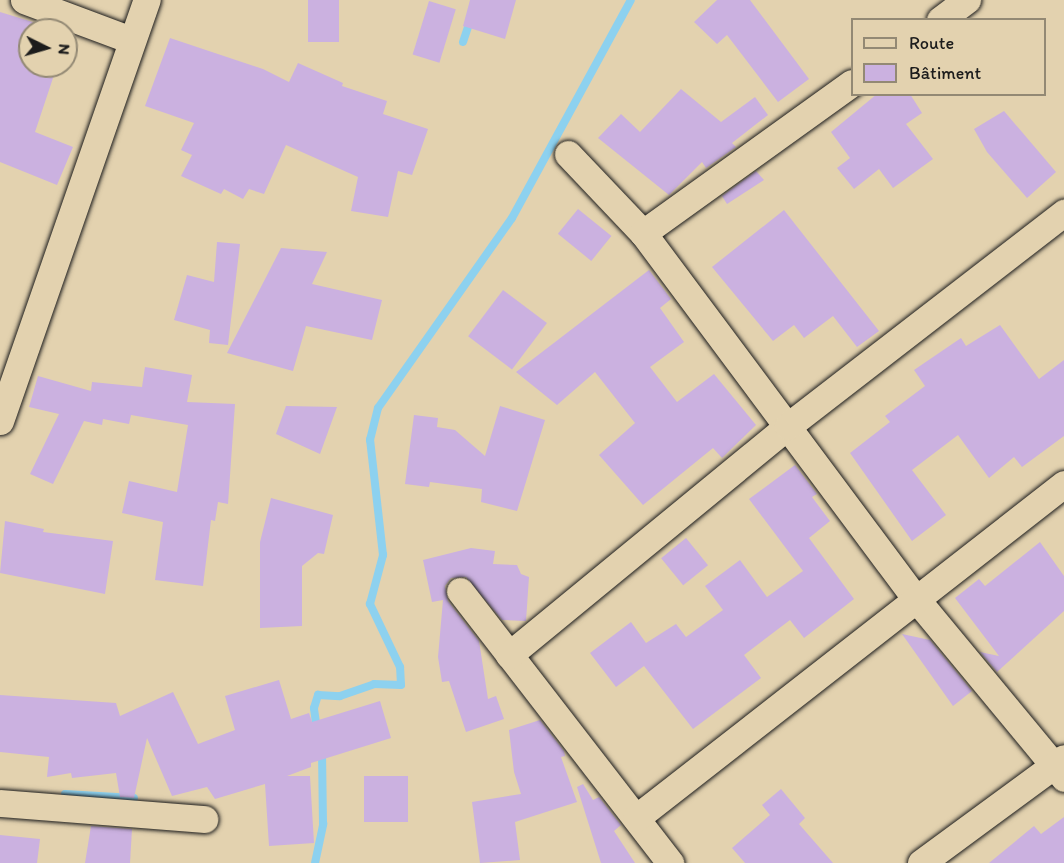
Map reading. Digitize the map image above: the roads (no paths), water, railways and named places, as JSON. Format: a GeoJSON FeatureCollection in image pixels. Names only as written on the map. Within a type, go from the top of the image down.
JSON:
{"type":"FeatureCollection","features":[{"type":"Feature","properties":{"kind":"street"},"geometry":{"type":"LineString","coordinates":[[24,0],[131,40]]}},
{"type":"Feature","properties":{"kind":"street"},"geometry":{"type":"LineString","coordinates":[[0,421],[131,40],[147,0]]}},
{"type":"Feature","properties":{"kind":"street"},"geometry":{"type":"LineString","coordinates":[[943,18],[967,0]]}},
{"type":"Feature","properties":{"kind":"street"},"geometry":{"type":"LineString","coordinates":[[643,233],[851,83]]}},
{"type":"Feature","properties":{"kind":"street"},"geometry":{"type":"LineString","coordinates":[[568,154],[643,233],[917,600],[1061,767],[921,863]]}},
{"type":"Feature","properties":{"kind":"street"},"geometry":{"type":"LineString","coordinates":[[509,655],[788,426],[1064,213]]}},
{"type":"Feature","properties":{"kind":"street"},"geometry":{"type":"LineString","coordinates":[[636,818],[1064,484]]}},
{"type":"Feature","properties":{"kind":"street"},"geometry":{"type":"LineString","coordinates":[[460,591],[670,863]]}},
{"type":"Feature","properties":{"kind":"street"},"geometry":{"type":"LineString","coordinates":[[0,802],[204,819]]}},
{"type":"Feature","properties":{"kind":"waterway"},"geometry":{"type":"LineString","coordinates":[[463,42],[477,0]]}},
{"type":"Feature","properties":{"kind":"waterway"},"geometry":{"type":"LineString","coordinates":[[317,730],[314,708],[318,695],[340,696],[374,684],[401,685],[400,667],[370,604],[383,555],[370,440],[378,408],[512,218],[631,0]]}},
{"type":"Feature","properties":{"kind":"waterway"},"geometry":{"type":"LineString","coordinates":[[315,863],[323,824],[322,748]]}},
{"type":"Feature","properties":{"kind":"waterway"},"geometry":{"type":"LineString","coordinates":[[65,794],[134,798]]}}]}
